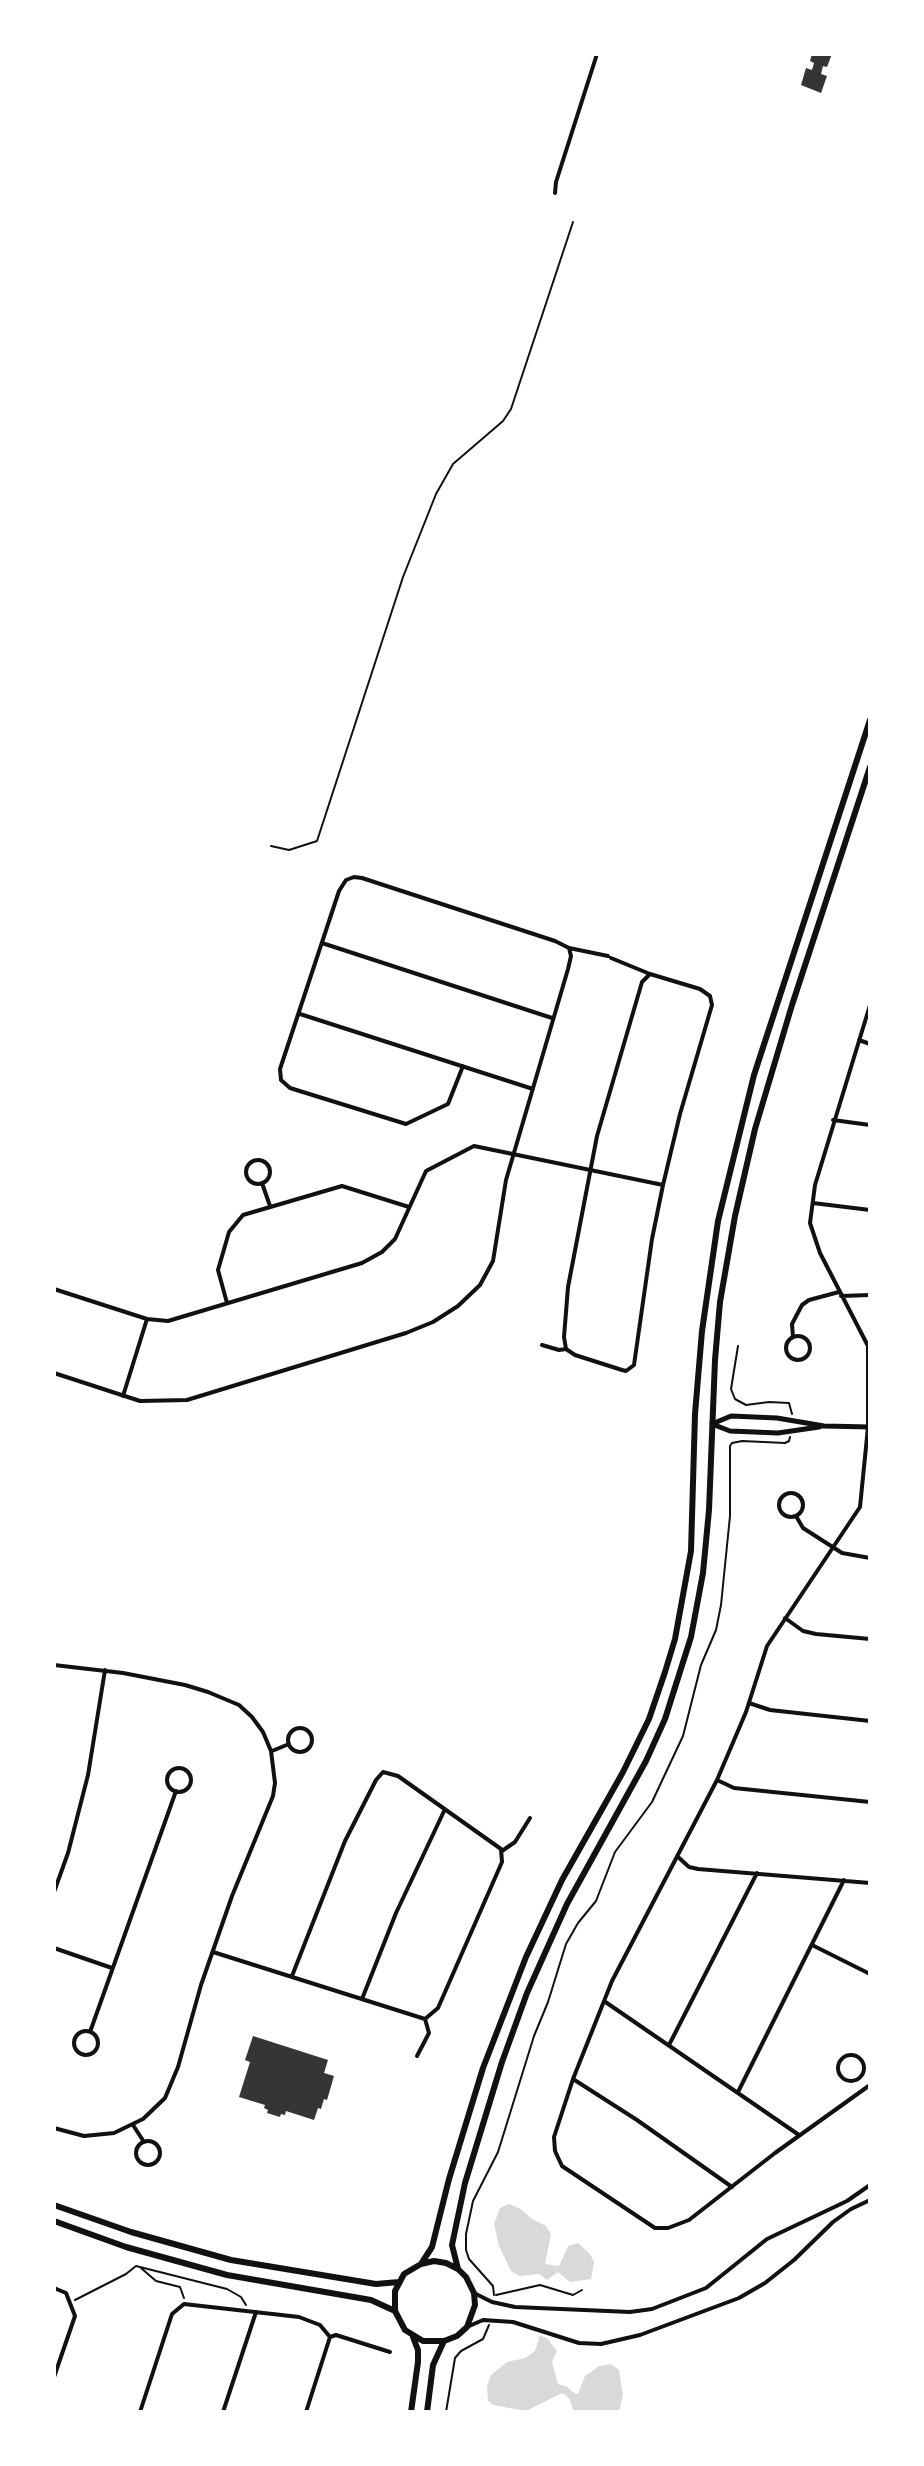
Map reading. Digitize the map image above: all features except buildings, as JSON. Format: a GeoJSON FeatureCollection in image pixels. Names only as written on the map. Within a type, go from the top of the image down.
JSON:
{"type":"FeatureCollection","features":[{"type":"Feature","properties":{"kind":"main road"},"geometry":{"type":"LineString","coordinates":[[421,2264],[432,2247],[483,2068],[526,1957],[562,1880],[649,1719],[675,1639],[691,1551],[695,1424],[718,1221],[754,1075],[870,720]]}},
{"type":"Feature","properties":{"kind":"main road"},"geometry":{"type":"LineString","coordinates":[[458,2269],[452,2245],[465,2183],[527,1993],[567,1904],[646,1761],[679,1679],[691,1637],[703,1573],[709,1510],[720,1302],[735,1216],[755,1129],[792,1005],[870,767]]}},
{"type":"Feature","properties":{"kind":"main road"},"geometry":{"type":"LineString","coordinates":[[695,1424],[712,1424]]}},
{"type":"Feature","properties":{"kind":"main road"},"geometry":{"type":"LineString","coordinates":[[449,2179],[465,2183]]}},
{"type":"Feature","properties":{"kind":"main road"},"geometry":{"type":"LineString","coordinates":[[54,2205],[158,2240],[231,2260],[376,2284],[399,2282]]}},
{"type":"Feature","properties":{"kind":"main road"},"geometry":{"type":"LineString","coordinates":[[54,2221],[126,2247],[227,2275],[371,2300],[395,2311]]}},
{"type":"Feature","properties":{"kind":"main road"},"geometry":{"type":"LineString","coordinates":[[434,2261],[458,2269],[474,2293],[473,2317],[467,2327],[457,2336],[434,2343],[413,2337],[405,2330],[395,2311],[399,2282],[412,2268],[434,2261]]}},
{"type":"Feature","properties":{"kind":"main road"},"geometry":{"type":"LineString","coordinates":[[291,2288],[294,2272]]}},
{"type":"Feature","properties":{"kind":"main road"},"geometry":{"type":"LineString","coordinates":[[411,2412],[418,2362],[413,2337]]}},
{"type":"Feature","properties":{"kind":"main road"},"geometry":{"type":"LineString","coordinates":[[427,2412],[433,2365],[444,2341]]}},
{"type":"Feature","properties":{"kind":"street"},"geometry":{"type":"LineString","coordinates":[[555,193],[597,54]]}},
{"type":"Feature","properties":{"kind":"street"},"geometry":{"type":"LineString","coordinates":[[463,1066],[448,1104],[406,1124],[284,1085],[279,1075],[339,891],[346,880],[354,877],[569,948],[610,957],[650,974],[707,992],[712,1001],[663,1185],[650,1254],[637,1359],[630,1369],[622,1370],[575,1355],[566,1349],[542,1345]]}},
{"type":"Feature","properties":{"kind":"street"},"geometry":{"type":"LineString","coordinates":[[322,943],[552,1018]]}},
{"type":"Feature","properties":{"kind":"street"},"geometry":{"type":"LineString","coordinates":[[54,1373],[123,1396],[153,1402],[187,1400],[406,1333],[445,1315],[480,1285],[493,1261],[506,1180],[571,956],[569,948]]}},
{"type":"Feature","properties":{"kind":"street"},"geometry":{"type":"LineString","coordinates":[[566,1349],[568,1287],[597,1136],[621,1044],[642,982],[650,974]]}},
{"type":"Feature","properties":{"kind":"street"},"geometry":{"type":"LineString","coordinates":[[870,1005],[815,1185],[810,1223],[820,1253],[868,1346],[869,1427],[860,1507],[767,1646],[749,1703],[717,1780],[604,2001],[554,2137],[555,2151],[562,2166],[655,2228],[668,2228],[689,2220],[870,2085]]}},
{"type":"Feature","properties":{"kind":"street"},"geometry":{"type":"LineString","coordinates":[[300,1014],[533,1089]]}},
{"type":"Feature","properties":{"kind":"street"},"geometry":{"type":"LineString","coordinates":[[859,1040],[870,1044]]}},
{"type":"Feature","properties":{"kind":"street"},"geometry":{"type":"LineString","coordinates":[[833,1120],[870,1125]]}},
{"type":"Feature","properties":{"kind":"street"},"geometry":{"type":"LineString","coordinates":[[54,1289],[147,1319],[168,1321],[373,1258],[395,1239],[422,1176],[439,1162],[474,1146],[663,1185]]}},
{"type":"Feature","properties":{"kind":"street"},"geometry":{"type":"LineString","coordinates":[[255,1160],[262,1160],[270,1168],[270,1176],[262,1183],[254,1183],[247,1177],[248,1165],[255,1160]]}},
{"type":"Feature","properties":{"kind":"street"},"geometry":{"type":"LineString","coordinates":[[262,1183],[270,1206]]}},
{"type":"Feature","properties":{"kind":"street"},"geometry":{"type":"LineString","coordinates":[[227,1303],[218,1270],[229,1232],[239,1218],[342,1186],[409,1207]]}},
{"type":"Feature","properties":{"kind":"street"},"geometry":{"type":"LineString","coordinates":[[812,1203],[870,1210]]}},
{"type":"Feature","properties":{"kind":"street"},"geometry":{"type":"LineString","coordinates":[[793,1337],[801,1336],[808,1340],[810,1349],[803,1359],[792,1358],[787,1353],[786,1345],[793,1337],[792,1324],[802,1305],[809,1300],[840,1294],[870,1295]]}},
{"type":"Feature","properties":{"kind":"street"},"geometry":{"type":"LineString","coordinates":[[123,1396],[147,1319]]}},
{"type":"Feature","properties":{"kind":"street"},"geometry":{"type":"LineString","coordinates":[[712,1424],[731,1416],[824,1426],[869,1427]]}},
{"type":"Feature","properties":{"kind":"street"},"geometry":{"type":"LineString","coordinates":[[712,1424],[730,1431],[790,1431],[824,1426]]}},
{"type":"Feature","properties":{"kind":"street"},"geometry":{"type":"LineString","coordinates":[[794,1493],[801,1498],[802,1510],[796,1516],[785,1515],[780,1510],[780,1499],[786,1494],[794,1493]]}},
{"type":"Feature","properties":{"kind":"street"},"geometry":{"type":"LineString","coordinates":[[796,1516],[803,1528],[833,1548],[842,1553],[870,1558]]}},
{"type":"Feature","properties":{"kind":"street"},"geometry":{"type":"LineString","coordinates":[[785,1618],[803,1631],[870,1639]]}},
{"type":"Feature","properties":{"kind":"street"},"geometry":{"type":"LineString","coordinates":[[54,1665],[105,1670],[185,1685],[225,1698],[252,1717],[263,1732],[271,1751],[275,1783],[273,1796],[213,1952],[172,2084],[155,2109],[133,2125],[84,2136],[54,2128]]}},
{"type":"Feature","properties":{"kind":"street"},"geometry":{"type":"LineString","coordinates":[[54,1892],[68,1853],[88,1775],[105,1670]]}},
{"type":"Feature","properties":{"kind":"street"},"geometry":{"type":"LineString","coordinates":[[749,1703],[770,1710],[870,1721]]}},
{"type":"Feature","properties":{"kind":"street"},"geometry":{"type":"LineString","coordinates":[[305,1729],[311,1735],[310,1746],[304,1751],[297,1752],[289,1744],[288,1736],[293,1730],[305,1729]]}},
{"type":"Feature","properties":{"kind":"street"},"geometry":{"type":"LineString","coordinates":[[271,1751],[289,1744]]}},
{"type":"Feature","properties":{"kind":"street"},"geometry":{"type":"LineString","coordinates":[[183,1768],[191,1776],[191,1783],[187,1789],[176,1791],[169,1786],[167,1778],[174,1769],[183,1768]]}},
{"type":"Feature","properties":{"kind":"street"},"geometry":{"type":"LineString","coordinates":[[292,1976],[354,1821],[380,1775],[393,1773],[493,1841],[502,1851],[502,1862],[438,2008],[425,2019]]}},
{"type":"Feature","properties":{"kind":"street"},"geometry":{"type":"LineString","coordinates":[[717,1780],[734,1788],[870,1802]]}},
{"type":"Feature","properties":{"kind":"street"},"geometry":{"type":"LineString","coordinates":[[90,2032],[176,1791]]}},
{"type":"Feature","properties":{"kind":"street"},"geometry":{"type":"LineString","coordinates":[[362,1999],[396,1913],[445,1809]]}},
{"type":"Feature","properties":{"kind":"street"},"geometry":{"type":"LineString","coordinates":[[502,1851],[515,1842],[530,1818]]}},
{"type":"Feature","properties":{"kind":"street"},"geometry":{"type":"LineString","coordinates":[[677,1856],[689,1867],[698,1869],[870,1883]]}},
{"type":"Feature","properties":{"kind":"street"},"geometry":{"type":"LineString","coordinates":[[669,2045],[757,1873]]}},
{"type":"Feature","properties":{"kind":"street"},"geometry":{"type":"LineString","coordinates":[[738,2092],[844,1880]]}},
{"type":"Feature","properties":{"kind":"street"},"geometry":{"type":"LineString","coordinates":[[812,1945],[870,1974]]}},
{"type":"Feature","properties":{"kind":"street"},"geometry":{"type":"LineString","coordinates":[[54,1948],[112,1968]]}},
{"type":"Feature","properties":{"kind":"street"},"geometry":{"type":"LineString","coordinates":[[213,1952],[425,2019]]}},
{"type":"Feature","properties":{"kind":"street"},"geometry":{"type":"LineString","coordinates":[[604,2001],[799,2135]]}},
{"type":"Feature","properties":{"kind":"street"},"geometry":{"type":"LineString","coordinates":[[417,2056],[429,2033],[425,2019]]}},
{"type":"Feature","properties":{"kind":"street"},"geometry":{"type":"LineString","coordinates":[[82,2032],[90,2032],[96,2037],[97,2048],[92,2054],[81,2054],[75,2049],[74,2040],[82,2032]]}},
{"type":"Feature","properties":{"kind":"street"},"geometry":{"type":"LineString","coordinates":[[845,2057],[857,2057],[863,2063],[864,2072],[859,2079],[851,2081],[841,2075],[840,2064],[845,2057]]}},
{"type":"Feature","properties":{"kind":"street"},"geometry":{"type":"LineString","coordinates":[[573,2079],[732,2187]]}},
{"type":"Feature","properties":{"kind":"street"},"geometry":{"type":"LineString","coordinates":[[859,2079],[864,2090]]}},
{"type":"Feature","properties":{"kind":"street"},"geometry":{"type":"LineString","coordinates":[[133,2125],[144,2142]]}},
{"type":"Feature","properties":{"kind":"street"},"geometry":{"type":"LineString","coordinates":[[144,2142],[156,2143],[160,2150],[159,2159],[153,2164],[145,2165],[137,2157],[138,2146],[144,2142]]}},
{"type":"Feature","properties":{"kind":"street"},"geometry":{"type":"LineString","coordinates":[[474,2293],[492,2302],[515,2307],[606,2311],[652,2309],[706,2288],[767,2239],[847,2201],[870,2185]]}},
{"type":"Feature","properties":{"kind":"street"},"geometry":{"type":"LineString","coordinates":[[467,2327],[490,2319],[538,2328],[579,2343],[619,2341],[739,2298],[765,2283],[794,2260],[851,2209],[870,2200]]}},
{"type":"Feature","properties":{"kind":"street"},"geometry":{"type":"LineString","coordinates":[[54,2288],[66,2293],[75,2316],[54,2377]]}},
{"type":"Feature","properties":{"kind":"street"},"geometry":{"type":"LineString","coordinates":[[140,2412],[172,2314],[184,2304],[249,2310],[310,2321],[320,2325],[330,2337]]}},
{"type":"Feature","properties":{"kind":"street"},"geometry":{"type":"LineString","coordinates":[[223,2412],[256,2311]]}},
{"type":"Feature","properties":{"kind":"street"},"geometry":{"type":"LineString","coordinates":[[330,2337],[336,2335],[390,2352]]}},
{"type":"Feature","properties":{"kind":"street"},"geometry":{"type":"LineString","coordinates":[[306,2412],[330,2337]]}},
{"type":"Feature","properties":{"kind":"lane"},"geometry":{"type":"LineString","coordinates":[[271,846],[289,850],[317,841],[403,577],[436,494],[453,464],[503,421],[511,409],[573,222]]}},
{"type":"Feature","properties":{"kind":"path"},"geometry":{"type":"LineString","coordinates":[[738,1346],[731,1389],[735,1399],[746,1405],[789,1403],[792,1407],[791,1421]]}},
{"type":"Feature","properties":{"kind":"path"},"geometry":{"type":"LineString","coordinates":[[492,2302],[494,2295],[488,2278],[469,2259],[466,2250],[473,2201],[498,2152],[566,1944],[596,1901],[615,1852],[652,1802],[683,1736],[701,1665],[716,1630],[721,1605],[730,1516],[730,1446],[742,1441],[785,1443],[789,1441],[790,1431]]}},
{"type":"Feature","properties":{"kind":"path"},"geometry":{"type":"LineString","coordinates":[[71,2302],[136,2266],[236,2293],[249,2310]]}},
{"type":"Feature","properties":{"kind":"path"},"geometry":{"type":"LineString","coordinates":[[141,2268],[156,2281],[180,2287],[184,2304]]}},
{"type":"Feature","properties":{"kind":"path"},"geometry":{"type":"LineString","coordinates":[[494,2295],[540,2285],[573,2295],[582,2290]]}},
{"type":"Feature","properties":{"kind":"path"},"geometry":{"type":"LineString","coordinates":[[446,2412],[455,2358],[461,2351],[483,2339],[490,2319]]}},
{"type":"Feature","properties":{"kind":"shaded area"},"geometry":{"type":"Polygon","coordinates":[[[509,2204],[546,2226],[551,2234],[545,2264],[559,2266],[568,2246],[578,2243],[594,2262],[591,2279],[570,2282],[558,2272],[547,2280],[539,2274],[520,2276],[511,2271],[499,2246],[494,2224],[500,2208],[509,2204]]]}},
{"type":"Feature","properties":{"kind":"shaded area"},"geometry":{"type":"Polygon","coordinates":[[[538,2335],[547,2338],[557,2351],[552,2362],[558,2384],[574,2393],[578,2394],[585,2376],[599,2366],[611,2364],[619,2370],[623,2395],[619,2412],[574,2412],[569,2398],[562,2393],[526,2411],[493,2405],[488,2401],[487,2386],[491,2375],[507,2362],[525,2358],[535,2351],[538,2335]]]}}]}
